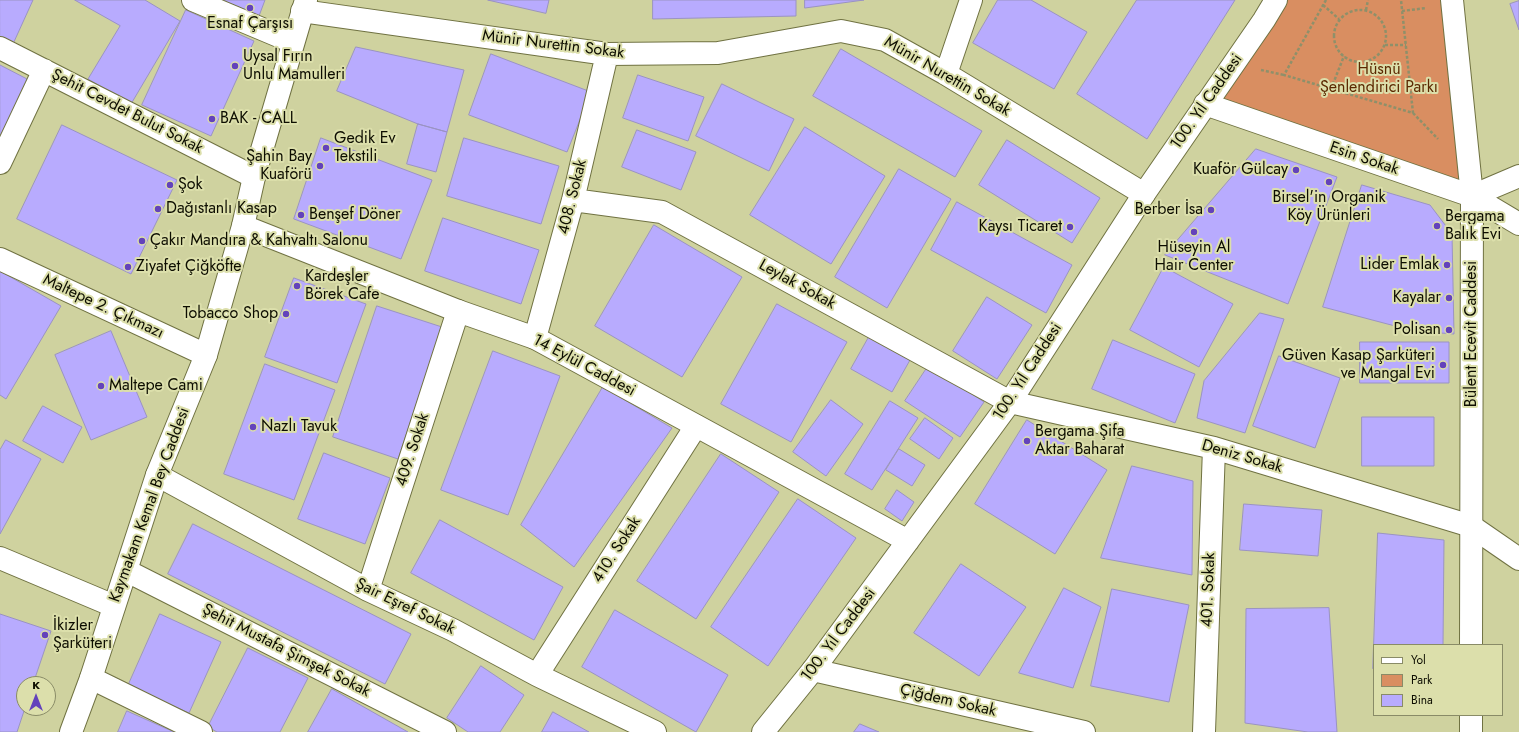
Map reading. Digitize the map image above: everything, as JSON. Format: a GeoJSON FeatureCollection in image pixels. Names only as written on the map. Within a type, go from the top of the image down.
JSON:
{"type":"FeatureCollection","features":[{"type":"Feature","properties":{"kind":"street"},"geometry":{"type":"LineString","coordinates":[[193,0],[293,42]]}},
{"type":"Feature","properties":{"kind":"street"},"geometry":{"type":"LineString","coordinates":[[946,74],[971,0]]}},
{"type":"Feature","properties":{"kind":"street","name":"100. Yıl Caddesi"},"geometry":{"type":"LineString","coordinates":[[763,732],[813,670],[1010,402],[1144,194],[1276,0]]}},
{"type":"Feature","properties":{"kind":"street","name":"Bülent Ecevit Caddesi"},"geometry":{"type":"LineString","coordinates":[[1452,0],[1472,196],[1471,644]]}},
{"type":"Feature","properties":{"kind":"street","name":"Kaymakam Kemal Bey Caddesi"},"geometry":{"type":"LineString","coordinates":[[71,732],[91,678],[157,475],[206,355],[244,226],[254,177],[304,5]]}},
{"type":"Feature","properties":{"kind":"street","name":"Münir Nurettin Sokak"},"geometry":{"type":"LineString","coordinates":[[304,5],[607,54],[718,53],[841,31],[885,40],[946,74],[1144,194]]}},
{"type":"Feature","properties":{"kind":"street","name":"Şehit Cevdet Bulut Sokak"},"geometry":{"type":"LineString","coordinates":[[0,48],[254,177]]}},
{"type":"Feature","properties":{"kind":"street","name":"408. Sokak"},"geometry":{"type":"LineString","coordinates":[[535,338],[573,200],[607,54]]}},
{"type":"Feature","properties":{"kind":"street"},"geometry":{"type":"LineString","coordinates":[[0,163],[44,70]]}},
{"type":"Feature","properties":{"kind":"street","name":"Esin Sokak"},"geometry":{"type":"LineString","coordinates":[[1205,104],[1472,196],[1519,224]]}},
{"type":"Feature","properties":{"kind":"street"},"geometry":{"type":"LineString","coordinates":[[1472,196],[1519,176]]}},
{"type":"Feature","properties":{"kind":"street","name":"Leylak Sokak"},"geometry":{"type":"LineString","coordinates":[[573,200],[662,212],[1010,402]]}},
{"type":"Feature","properties":{"kind":"street","name":"14 Eylül Caddesi"},"geometry":{"type":"LineString","coordinates":[[244,226],[458,311],[535,338],[908,541]]}},
{"type":"Feature","properties":{"kind":"street","name":"Maltepe 2. Çıkmazı"},"geometry":{"type":"LineString","coordinates":[[0,259],[206,355]]}},
{"type":"Feature","properties":{"kind":"street","name":"409. Sokak"},"geometry":{"type":"LineString","coordinates":[[368,590],[458,311]]}},
{"type":"Feature","properties":{"kind":"street","name":"Deniz Sokak"},"geometry":{"type":"LineString","coordinates":[[1010,402],[1214,448],[1471,526],[1519,559]]}},
{"type":"Feature","properties":{"kind":"street","name":"410. Sokak"},"geometry":{"type":"LineString","coordinates":[[537,675],[696,426]]}},
{"type":"Feature","properties":{"kind":"street","name":"401. Sokak"},"geometry":{"type":"LineString","coordinates":[[1204,732],[1214,448]]}},
{"type":"Feature","properties":{"kind":"street","name":"Şair Eşref Sokak"},"geometry":{"type":"LineString","coordinates":[[157,475],[368,590],[453,630],[537,675],[655,732]]}},
{"type":"Feature","properties":{"kind":"street"},"geometry":{"type":"LineString","coordinates":[[0,558],[114,606]]}},
{"type":"Feature","properties":{"kind":"street","name":"Şehit Mustafa Şimşek Sokak"},"geometry":{"type":"LineString","coordinates":[[127,570],[445,732]]}},
{"type":"Feature","properties":{"kind":"street","name":"Çiğdem Sokak"},"geometry":{"type":"LineString","coordinates":[[813,670],[1084,732]]}},
{"type":"Feature","properties":{"kind":"street"},"geometry":{"type":"LineString","coordinates":[[91,678],[200,732]]}},
{"type":"Feature","properties":{"kind":"street"},"geometry":{"type":"LineString","coordinates":[[1471,716],[1471,732]]}},
{"type":"Feature","properties":{"kind":"path"},"geometry":{"type":"LineString","coordinates":[[1326,0],[1284,75],[1413,113],[1401,0]]}},
{"type":"Feature","properties":{"kind":"path"},"geometry":{"type":"LineString","coordinates":[[1366,10],[1368,0]]}},
{"type":"Feature","properties":{"kind":"path"},"geometry":{"type":"LineString","coordinates":[[1323,5],[1339,19]]}},
{"type":"Feature","properties":{"kind":"path"},"geometry":{"type":"LineString","coordinates":[[1353,10],[1366,10],[1379,17],[1384,24],[1387,33],[1385,45],[1376,57],[1368,61],[1351,60],[1344,56],[1335,43],[1334,34],[1339,19],[1353,10]]}},
{"type":"Feature","properties":{"kind":"path"},"geometry":{"type":"LineString","coordinates":[[1385,45],[1406,45]]}},
{"type":"Feature","properties":{"kind":"path"},"geometry":{"type":"LineString","coordinates":[[1331,89],[1344,56]]}},
{"type":"Feature","properties":{"kind":"green space","name":"Hüsnü Şenlendirici Parkı"},"geometry":{"type":"Polygon","coordinates":[[[1276,0],[1452,0],[1472,196],[1205,104],[1276,0]]]}},
{"type":"Feature","properties":{"kind":"building"},"geometry":{"type":"Polygon","coordinates":[[[0,0],[33,0],[13,44],[0,38],[0,0]]]}},
{"type":"Feature","properties":{"kind":"building"},"geometry":{"type":"Polygon","coordinates":[[[75,0],[145,0],[180,21],[131,104],[88,79],[120,26],[75,0]]]}},
{"type":"Feature","properties":{"kind":"building","name":"Esnaf Çarşısı"},"geometry":{"type":"Polygon","coordinates":[[[218,0],[265,0],[259,16],[218,0]]]}},
{"type":"Feature","properties":{"kind":"building"},"geometry":{"type":"Polygon","coordinates":[[[488,0],[549,0],[546,13],[488,0]]]}},
{"type":"Feature","properties":{"kind":"building"},"geometry":{"type":"Polygon","coordinates":[[[653,0],[796,0],[796,16],[653,19],[653,0]]]}},
{"type":"Feature","properties":{"kind":"building"},"geometry":{"type":"Polygon","coordinates":[[[805,0],[864,0],[805,8],[805,0]]]}},
{"type":"Feature","properties":{"kind":"building"},"geometry":{"type":"Polygon","coordinates":[[[998,0],[1031,0],[1087,32],[1054,89],[973,43],[998,0]]]}},
{"type":"Feature","properties":{"kind":"building"},"geometry":{"type":"Polygon","coordinates":[[[1137,0],[1235,0],[1147,139],[1077,94],[1137,0]]]}},
{"type":"Feature","properties":{"kind":"building"},"geometry":{"type":"Polygon","coordinates":[[[1519,1],[1519,30],[1510,4],[1519,1]]]}},
{"type":"Feature","properties":{"kind":"building"},"geometry":{"type":"Polygon","coordinates":[[[186,10],[254,41],[211,136],[142,105],[186,10]]]}},
{"type":"Feature","properties":{"kind":"building"},"geometry":{"type":"Polygon","coordinates":[[[356,47],[464,70],[447,132],[418,124],[337,91],[356,47]]]}},
{"type":"Feature","properties":{"kind":"building"},"geometry":{"type":"Polygon","coordinates":[[[841,49],[982,131],[955,177],[813,96],[841,49]]]}},
{"type":"Feature","properties":{"kind":"building"},"geometry":{"type":"Polygon","coordinates":[[[491,54],[591,92],[567,152],[469,115],[491,54]]]}},
{"type":"Feature","properties":{"kind":"building"},"geometry":{"type":"Polygon","coordinates":[[[0,65],[29,80],[0,136],[0,65]]]}},
{"type":"Feature","properties":{"kind":"building"},"geometry":{"type":"Polygon","coordinates":[[[638,75],[704,97],[688,141],[623,118],[638,75]]]}},
{"type":"Feature","properties":{"kind":"building"},"geometry":{"type":"Polygon","coordinates":[[[722,84],[794,119],[769,171],[696,136],[722,84]]]}},
{"type":"Feature","properties":{"kind":"building"},"geometry":{"type":"Polygon","coordinates":[[[418,124],[447,132],[436,172],[407,164],[418,124]]]}},
{"type":"Feature","properties":{"kind":"building"},"geometry":{"type":"Polygon","coordinates":[[[62,125],[177,180],[131,274],[17,219],[62,125]]]}},
{"type":"Feature","properties":{"kind":"building"},"geometry":{"type":"Polygon","coordinates":[[[805,127],[885,176],[831,264],[750,215],[805,127]]]}},
{"type":"Feature","properties":{"kind":"building"},"geometry":{"type":"Polygon","coordinates":[[[637,130],[696,152],[681,190],[622,167],[637,130]]]}},
{"type":"Feature","properties":{"kind":"building"},"geometry":{"type":"Polygon","coordinates":[[[321,138],[432,180],[401,259],[294,219],[321,138]]]}},
{"type":"Feature","properties":{"kind":"building"},"geometry":{"type":"Polygon","coordinates":[[[464,138],[559,166],[541,224],[447,196],[464,138]]]}},
{"type":"Feature","properties":{"kind":"building"},"geometry":{"type":"Polygon","coordinates":[[[1007,140],[1100,198],[1072,243],[979,185],[1007,140]]]}},
{"type":"Feature","properties":{"kind":"building"},"geometry":{"type":"Polygon","coordinates":[[[1256,149],[1337,177],[1288,304],[1165,255],[1256,149]]]}},
{"type":"Feature","properties":{"kind":"building"},"geometry":{"type":"Polygon","coordinates":[[[899,169],[951,199],[887,308],[835,277],[899,169]]]}},
{"type":"Feature","properties":{"kind":"building"},"geometry":{"type":"Polygon","coordinates":[[[1362,185],[1430,205],[1452,234],[1454,334],[1414,331],[1323,307],[1362,185]]]}},
{"type":"Feature","properties":{"kind":"building"},"geometry":{"type":"Polygon","coordinates":[[[957,202],[1072,265],[1046,313],[931,250],[957,202]]]}},
{"type":"Feature","properties":{"kind":"building"},"geometry":{"type":"Polygon","coordinates":[[[443,218],[539,250],[521,304],[425,271],[443,218]]]}},
{"type":"Feature","properties":{"kind":"building"},"geometry":{"type":"Polygon","coordinates":[[[654,225],[742,277],[682,377],[595,326],[654,225]]]}},
{"type":"Feature","properties":{"kind":"building"},"geometry":{"type":"Polygon","coordinates":[[[1164,267],[1233,304],[1199,367],[1130,330],[1164,267]]]}},
{"type":"Feature","properties":{"kind":"building"},"geometry":{"type":"Polygon","coordinates":[[[0,271],[61,306],[6,399],[0,395],[0,271]]]}},
{"type":"Feature","properties":{"kind":"building"},"geometry":{"type":"Polygon","coordinates":[[[294,278],[366,304],[337,383],[265,357],[294,278]]]}},
{"type":"Feature","properties":{"kind":"building"},"geometry":{"type":"Polygon","coordinates":[[[987,297],[1032,325],[997,379],[953,351],[987,297]]]}},
{"type":"Feature","properties":{"kind":"building"},"geometry":{"type":"Polygon","coordinates":[[[777,304],[847,342],[791,442],[721,404],[777,304]]]}},
{"type":"Feature","properties":{"kind":"building"},"geometry":{"type":"Polygon","coordinates":[[[377,306],[442,327],[398,459],[333,437],[377,306]]]}},
{"type":"Feature","properties":{"kind":"building"},"geometry":{"type":"Polygon","coordinates":[[[1260,313],[1284,319],[1245,433],[1197,418],[1204,381],[1260,313]]]}},
{"type":"Feature","properties":{"kind":"building","name":"Maltepe Cami"},"geometry":{"type":"Polygon","coordinates":[[[111,331],[147,417],[91,440],[55,355],[111,331]]]}},
{"type":"Feature","properties":{"kind":"building"},"geometry":{"type":"Polygon","coordinates":[[[869,337],[910,360],[892,392],[851,369],[869,337]]]}},
{"type":"Feature","properties":{"kind":"building"},"geometry":{"type":"Polygon","coordinates":[[[1113,340],[1195,374],[1175,423],[1092,389],[1113,340]]]}},
{"type":"Feature","properties":{"kind":"building"},"geometry":{"type":"Polygon","coordinates":[[[1360,342],[1449,342],[1449,383],[1360,383],[1360,342]]]}},
{"type":"Feature","properties":{"kind":"building"},"geometry":{"type":"Polygon","coordinates":[[[493,351],[560,376],[508,515],[441,490],[493,351]]]}},
{"type":"Feature","properties":{"kind":"building"},"geometry":{"type":"Polygon","coordinates":[[[1279,356],[1340,378],[1315,448],[1253,426],[1279,356]]]}},
{"type":"Feature","properties":{"kind":"building"},"geometry":{"type":"Polygon","coordinates":[[[265,364],[335,390],[294,500],[224,474],[265,364]]]}},
{"type":"Feature","properties":{"kind":"building"},"geometry":{"type":"Polygon","coordinates":[[[929,365],[984,402],[960,437],[905,401],[929,365]]]}},
{"type":"Feature","properties":{"kind":"building"},"geometry":{"type":"Polygon","coordinates":[[[603,387],[672,428],[574,567],[521,525],[603,387]]]}},
{"type":"Feature","properties":{"kind":"building"},"geometry":{"type":"Polygon","coordinates":[[[831,400],[863,424],[826,476],[793,452],[831,400]]]}},
{"type":"Feature","properties":{"kind":"building"},"geometry":{"type":"Polygon","coordinates":[[[890,401],[918,418],[872,490],[845,474],[890,401]]]}},
{"type":"Feature","properties":{"kind":"building"},"geometry":{"type":"Polygon","coordinates":[[[43,406],[82,427],[63,463],[23,441],[43,406]]]}},
{"type":"Feature","properties":{"kind":"building"},"geometry":{"type":"Polygon","coordinates":[[[1362,417],[1434,417],[1434,466],[1362,466],[1362,417]]]}},
{"type":"Feature","properties":{"kind":"building"},"geometry":{"type":"Polygon","coordinates":[[[925,418],[953,438],[939,459],[910,439],[925,418]]]}},
{"type":"Feature","properties":{"kind":"building"},"geometry":{"type":"Polygon","coordinates":[[[1027,420],[1107,470],[1055,554],[975,504],[1027,420]]]}},
{"type":"Feature","properties":{"kind":"building"},"geometry":{"type":"Polygon","coordinates":[[[6,440],[41,459],[0,534],[0,450],[6,440]]]}},
{"type":"Feature","properties":{"kind":"building"},"geometry":{"type":"Polygon","coordinates":[[[899,449],[925,465],[912,486],[886,470],[899,449]]]}},
{"type":"Feature","properties":{"kind":"building"},"geometry":{"type":"Polygon","coordinates":[[[324,453],[390,478],[365,544],[298,519],[324,453]]]}},
{"type":"Feature","properties":{"kind":"building"},"geometry":{"type":"Polygon","coordinates":[[[721,454],[779,492],[696,619],[637,581],[721,454]]]}},
{"type":"Feature","properties":{"kind":"building"},"geometry":{"type":"Polygon","coordinates":[[[1132,466],[1193,481],[1192,575],[1101,558],[1132,466]]]}},
{"type":"Feature","properties":{"kind":"building"},"geometry":{"type":"Polygon","coordinates":[[[897,490],[914,502],[902,521],[885,509],[897,490]]]}},
{"type":"Feature","properties":{"kind":"building"},"geometry":{"type":"Polygon","coordinates":[[[798,499],[856,538],[768,666],[711,627],[798,499]]]}},
{"type":"Feature","properties":{"kind":"building"},"geometry":{"type":"Polygon","coordinates":[[[1244,504],[1322,510],[1318,556],[1240,550],[1244,504]]]}},
{"type":"Feature","properties":{"kind":"building"},"geometry":{"type":"Polygon","coordinates":[[[440,520],[563,587],[534,640],[411,573],[440,520]]]}},
{"type":"Feature","properties":{"kind":"building"},"geometry":{"type":"Polygon","coordinates":[[[193,524],[411,634],[385,684],[168,574],[193,524]]]}},
{"type":"Feature","properties":{"kind":"building"},"geometry":{"type":"Polygon","coordinates":[[[1378,533],[1444,540],[1443,644],[1374,644],[1378,533]]]}},
{"type":"Feature","properties":{"kind":"building"},"geometry":{"type":"Polygon","coordinates":[[[961,564],[1026,607],[979,676],[914,633],[961,564]]]}},
{"type":"Feature","properties":{"kind":"building"},"geometry":{"type":"Polygon","coordinates":[[[1064,588],[1101,607],[1073,688],[1019,673],[1064,588]]]}},
{"type":"Feature","properties":{"kind":"building"},"geometry":{"type":"Polygon","coordinates":[[[1112,589],[1189,605],[1169,702],[1091,686],[1112,589]]]}},
{"type":"Feature","properties":{"kind":"building"},"geometry":{"type":"Polygon","coordinates":[[[1329,608],[1337,732],[1308,732],[1245,723],[1246,609],[1329,608]]]}},
{"type":"Feature","properties":{"kind":"building"},"geometry":{"type":"Polygon","coordinates":[[[615,610],[728,675],[696,732],[582,667],[615,610]]]}},
{"type":"Feature","properties":{"kind":"building"},"geometry":{"type":"Polygon","coordinates":[[[0,614],[51,631],[36,676],[16,676],[16,716],[22,716],[17,732],[0,732],[0,614]]]}},
{"type":"Feature","properties":{"kind":"building"},"geometry":{"type":"Polygon","coordinates":[[[160,614],[221,642],[189,713],[128,686],[160,614]]]}},
{"type":"Feature","properties":{"kind":"building"},"geometry":{"type":"Polygon","coordinates":[[[248,648],[308,678],[280,732],[217,732],[208,727],[248,648]]]}},
{"type":"Feature","properties":{"kind":"building"},"geometry":{"type":"Polygon","coordinates":[[[481,666],[524,695],[500,732],[468,732],[447,718],[481,666]]]}},
{"type":"Feature","properties":{"kind":"building"},"geometry":{"type":"Polygon","coordinates":[[[332,689],[408,732],[308,732],[332,689]]]}},
{"type":"Feature","properties":{"kind":"building"},"geometry":{"type":"Polygon","coordinates":[[[127,711],[174,732],[118,732],[127,711]]]}},
{"type":"Feature","properties":{"kind":"building"},"geometry":{"type":"Polygon","coordinates":[[[553,712],[589,732],[542,732],[553,712]]]}},
{"type":"Feature","properties":{"kind":"building"},"geometry":{"type":"Polygon","coordinates":[[[860,724],[879,732],[854,732],[860,724]]]}},
{"type":"Feature","properties":{"kind":"place","name":"Esnaf Çarşısı"},"geometry":{"type":"Point","coordinates":[250,8]}},
{"type":"Feature","properties":{"kind":"place","name":"Uysal Fırın Unlu Mamulleri"},"geometry":{"type":"Point","coordinates":[235,66]}},
{"type":"Feature","properties":{"kind":"place","name":"BAK - CALL"},"geometry":{"type":"Point","coordinates":[212,119]}},
{"type":"Feature","properties":{"kind":"place","name":"Gedik Ev Tekstili"},"geometry":{"type":"Point","coordinates":[326,148]}},
{"type":"Feature","properties":{"kind":"place","name":"Şahin Bay Kuaförü"},"geometry":{"type":"Point","coordinates":[320,166]}},
{"type":"Feature","properties":{"kind":"place","name":"Kuaför Gülcay"},"geometry":{"type":"Point","coordinates":[1296,170]}},
{"type":"Feature","properties":{"kind":"place","name":"Birsel'in Organik Köy Ürünleri"},"geometry":{"type":"Point","coordinates":[1329,182]}},
{"type":"Feature","properties":{"kind":"place","name":"Şok"},"geometry":{"type":"Point","coordinates":[170,185]}},
{"type":"Feature","properties":{"kind":"place","name":"Dağıstanlı Kasap"},"geometry":{"type":"Point","coordinates":[158,209]}},
{"type":"Feature","properties":{"kind":"place","name":"Berber İsa"},"geometry":{"type":"Point","coordinates":[1211,210]}},
{"type":"Feature","properties":{"kind":"place","name":"Benşef Döner"},"geometry":{"type":"Point","coordinates":[301,215]}},
{"type":"Feature","properties":{"kind":"place","name":"Bergama Balık Evi"},"geometry":{"type":"Point","coordinates":[1437,226]}},
{"type":"Feature","properties":{"kind":"place","name":"Kaysı Ticaret"},"geometry":{"type":"Point","coordinates":[1070,227]}},
{"type":"Feature","properties":{"kind":"place","name":"Hüseyin Al Hair Center"},"geometry":{"type":"Point","coordinates":[1194,232]}},
{"type":"Feature","properties":{"kind":"place","name":"Çakır Mandıra & Kahvaltı Salonu"},"geometry":{"type":"Point","coordinates":[142,241]}},
{"type":"Feature","properties":{"kind":"place","name":"Lider Emlak"},"geometry":{"type":"Point","coordinates":[1447,265]}},
{"type":"Feature","properties":{"kind":"place","name":"Ziyafet Çiğköfte"},"geometry":{"type":"Point","coordinates":[128,267]}},
{"type":"Feature","properties":{"kind":"place","name":"Kardeşler Börek Cafe"},"geometry":{"type":"Point","coordinates":[297,286]}},
{"type":"Feature","properties":{"kind":"place","name":"Kayalar"},"geometry":{"type":"Point","coordinates":[1449,298]}},
{"type":"Feature","properties":{"kind":"place","name":"Tobacco Shop"},"geometry":{"type":"Point","coordinates":[286,314]}},
{"type":"Feature","properties":{"kind":"place","name":"Polisan"},"geometry":{"type":"Point","coordinates":[1449,330]}},
{"type":"Feature","properties":{"kind":"place","name":"Güven Kasap Şarküteri ve Mangal Evi"},"geometry":{"type":"Point","coordinates":[1443,365]}},
{"type":"Feature","properties":{"kind":"place","name":"Maltepe Cami"},"geometry":{"type":"Point","coordinates":[101,386]}},
{"type":"Feature","properties":{"kind":"place","name":"Nazlı Tavuk"},"geometry":{"type":"Point","coordinates":[253,427]}},
{"type":"Feature","properties":{"kind":"place","name":"Bergama Şifa Aktar Baharat"},"geometry":{"type":"Point","coordinates":[1027,441]}},
{"type":"Feature","properties":{"kind":"place","name":"İkizler Şarküteri"},"geometry":{"type":"Point","coordinates":[45,635]}}]}
